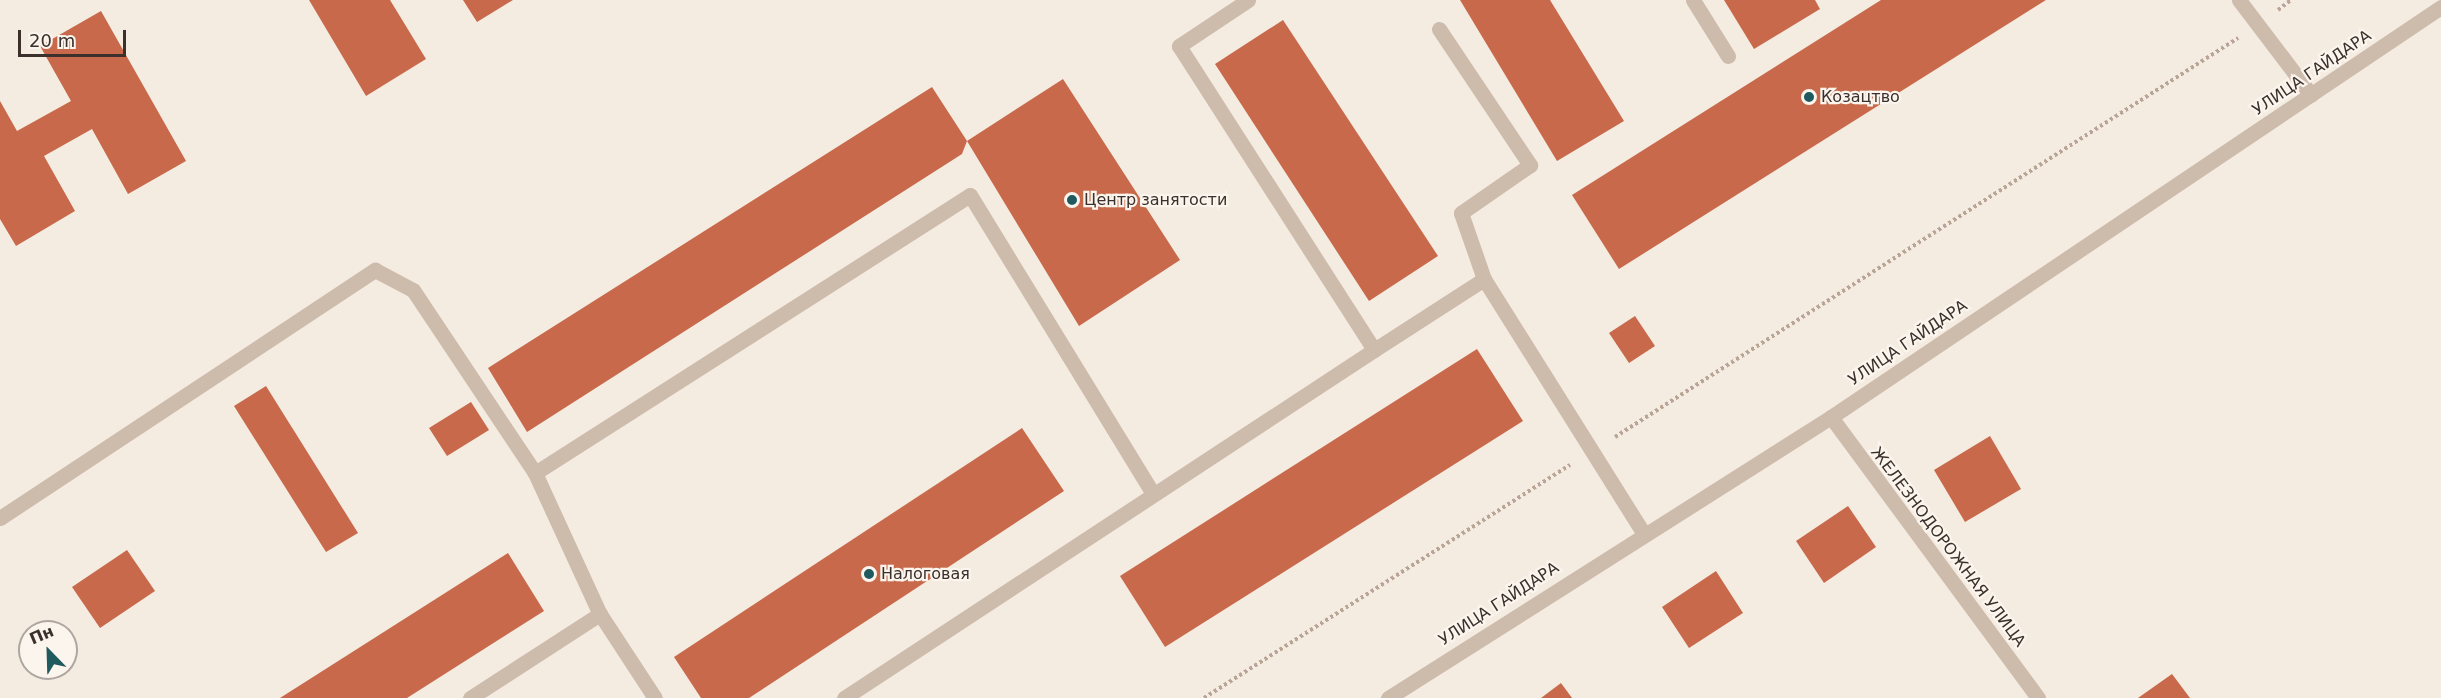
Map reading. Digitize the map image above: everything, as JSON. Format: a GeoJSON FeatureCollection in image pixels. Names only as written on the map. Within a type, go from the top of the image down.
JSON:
{"type":"FeatureCollection","features":[{"type":"Feature","properties":{"kind":"street"},"geometry":{"type":"LineString","coordinates":[[1248,0],[1179,46],[1374,350]]}},
{"type":"Feature","properties":{"kind":"street"},"geometry":{"type":"LineString","coordinates":[[1694,0],[1728,56]]}},
{"type":"Feature","properties":{"kind":"street"},"geometry":{"type":"LineString","coordinates":[[2239,0],[2311,95]]}},
{"type":"Feature","properties":{"kind":"street","name":"УЛИЦА ГАЙДАРА"},"geometry":{"type":"LineString","coordinates":[[1388,698],[1643,532],[1831,417],[2441,6]]}},
{"type":"Feature","properties":{"kind":"street"},"geometry":{"type":"LineString","coordinates":[[1439,29],[1530,165],[1461,213],[1484,279],[1595,450],[1643,532]]}},
{"type":"Feature","properties":{"kind":"street"},"geometry":{"type":"LineString","coordinates":[[535,473],[970,195],[1152,492]]}},
{"type":"Feature","properties":{"kind":"street"},"geometry":{"type":"LineString","coordinates":[[0,518],[375,270],[413,290],[535,473],[600,614],[655,698]]}},
{"type":"Feature","properties":{"kind":"street"},"geometry":{"type":"LineString","coordinates":[[844,698],[1152,492],[1484,279]]}},
{"type":"Feature","properties":{"kind":"street","name":"ЖЕЛЕЗНОДОРОЖНАЯ УЛИЦА"},"geometry":{"type":"LineString","coordinates":[[1831,417],[2038,698]]}},
{"type":"Feature","properties":{"kind":"street"},"geometry":{"type":"LineString","coordinates":[[470,698],[600,614]]}},
{"type":"Feature","properties":{"kind":"path"},"geometry":{"type":"LineString","coordinates":[[1204,698],[2240,37]]}},
{"type":"Feature","properties":{"kind":"building"},"geometry":{"type":"Polygon","coordinates":[[[309,0],[390,0],[426,59],[366,96],[309,0]]]}},
{"type":"Feature","properties":{"kind":"building"},"geometry":{"type":"Polygon","coordinates":[[[463,0],[513,0],[477,22],[463,0]]]}},
{"type":"Feature","properties":{"kind":"building"},"geometry":{"type":"Polygon","coordinates":[[[1460,0],[1550,0],[1624,121],[1557,161],[1460,0]]]}},
{"type":"Feature","properties":{"kind":"building"},"geometry":{"type":"Polygon","coordinates":[[[1724,0],[1815,0],[1820,9],[1754,49],[1724,0]]]}},
{"type":"Feature","properties":{"kind":"building","name":"Козацтво"},"geometry":{"type":"Polygon","coordinates":[[[1881,0],[2046,0],[1619,269],[1572,195],[1881,0]]]}},
{"type":"Feature","properties":{"kind":"building"},"geometry":{"type":"Polygon","coordinates":[[[101,11],[186,161],[128,194],[92,129],[44,156],[75,211],[16,246],[0,219],[0,101],[17,131],[71,101],[40,46],[101,11]]]}},
{"type":"Feature","properties":{"kind":"building"},"geometry":{"type":"Polygon","coordinates":[[[1283,20],[1438,256],[1369,301],[1215,64],[1283,20]]]}},
{"type":"Feature","properties":{"kind":"building","name":"Центр занятости"},"geometry":{"type":"Polygon","coordinates":[[[1063,79],[1180,260],[1079,326],[967,141],[1063,79]]]}},
{"type":"Feature","properties":{"kind":"building"},"geometry":{"type":"Polygon","coordinates":[[[932,87],[967,141],[962,154],[527,432],[488,368],[932,87]]]}},
{"type":"Feature","properties":{"kind":"building"},"geometry":{"type":"Polygon","coordinates":[[[1635,316],[1655,346],[1629,363],[1609,333],[1635,316]]]}},
{"type":"Feature","properties":{"kind":"building"},"geometry":{"type":"Polygon","coordinates":[[[1477,349],[1523,421],[1165,647],[1120,576],[1477,349]]]}},
{"type":"Feature","properties":{"kind":"building"},"geometry":{"type":"Polygon","coordinates":[[[266,386],[358,533],[326,552],[234,406],[266,386]]]}},
{"type":"Feature","properties":{"kind":"building"},"geometry":{"type":"Polygon","coordinates":[[[471,402],[489,430],[447,456],[429,428],[471,402]]]}},
{"type":"Feature","properties":{"kind":"building","name":"Налоговая"},"geometry":{"type":"Polygon","coordinates":[[[1022,428],[1064,491],[749,698],[701,698],[674,657],[1022,428]]]}},
{"type":"Feature","properties":{"kind":"building"},"geometry":{"type":"Polygon","coordinates":[[[1990,436],[2021,489],[1965,522],[1934,470],[1990,436]]]}},
{"type":"Feature","properties":{"kind":"building"},"geometry":{"type":"Polygon","coordinates":[[[1848,506],[1876,547],[1824,583],[1796,541],[1848,506]]]}},
{"type":"Feature","properties":{"kind":"building"},"geometry":{"type":"Polygon","coordinates":[[[127,550],[155,591],[100,628],[72,587],[127,550]]]}},
{"type":"Feature","properties":{"kind":"building"},"geometry":{"type":"Polygon","coordinates":[[[508,553],[544,611],[407,698],[280,698],[508,553]]]}},
{"type":"Feature","properties":{"kind":"building"},"geometry":{"type":"Polygon","coordinates":[[[1716,571],[1743,613],[1689,648],[1662,607],[1716,571]]]}},
{"type":"Feature","properties":{"kind":"building"},"geometry":{"type":"Polygon","coordinates":[[[2172,674],[2190,698],[2138,698],[2172,674]]]}},
{"type":"Feature","properties":{"kind":"building"},"geometry":{"type":"Polygon","coordinates":[[[1561,683],[1572,698],[1541,698],[1561,683]]]}},
{"type":"Feature","properties":{"kind":"place","name":"Козацтво"},"geometry":{"type":"Point","coordinates":[1809,97]}},
{"type":"Feature","properties":{"kind":"place","name":"Центр занятости"},"geometry":{"type":"Point","coordinates":[1072,200]}},
{"type":"Feature","properties":{"kind":"place","name":"Налоговая"},"geometry":{"type":"Point","coordinates":[869,574]}}]}
